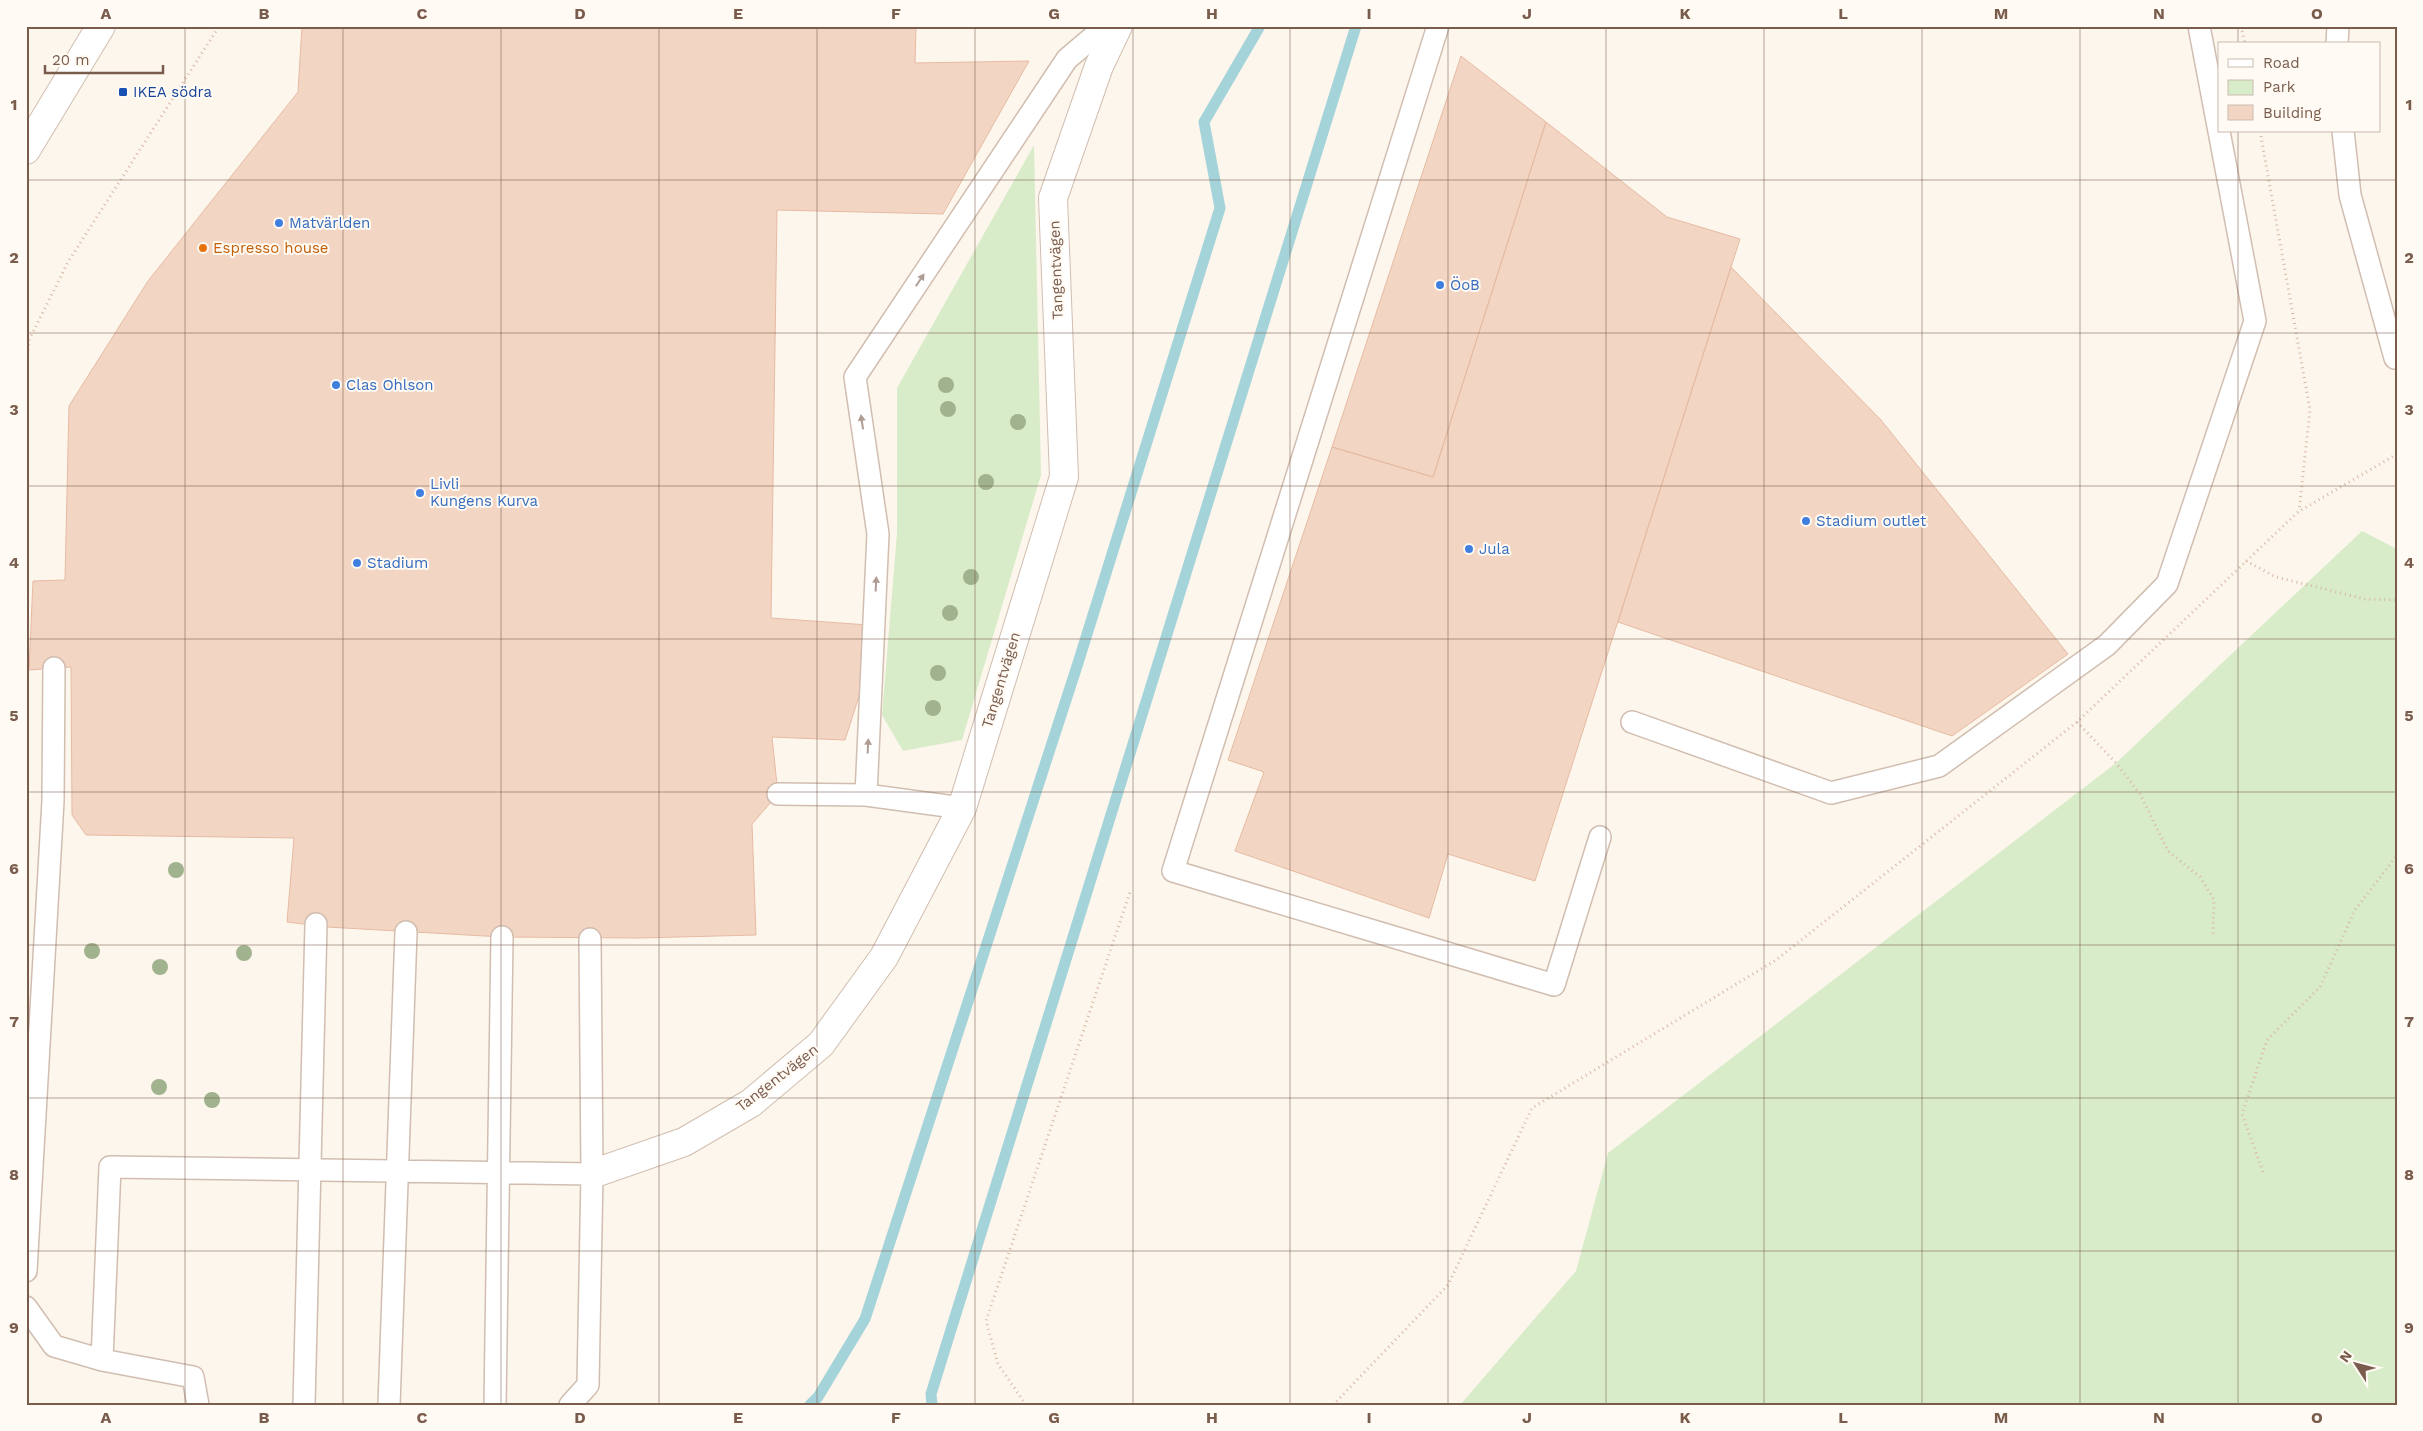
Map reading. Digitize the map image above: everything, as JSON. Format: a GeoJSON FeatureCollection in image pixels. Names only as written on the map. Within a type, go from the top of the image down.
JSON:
{"type":"FeatureCollection","features":[{"type":"Feature","properties":{"kind":"street"},"geometry":{"type":"LineString","coordinates":[[26,150],[101,26]]}},
{"type":"Feature","properties":{"kind":"street","name":"Tangentvägen"},"geometry":{"type":"LineString","coordinates":[[592,1174],[684,1142],[751,1103],[821,1044],[884,957],[962,808],[1064,477],[1053,198],[1099,66],[1118,26]]}},
{"type":"Feature","properties":{"kind":"lane"},"geometry":{"type":"LineString","coordinates":[[866,794],[878,534],[855,377],[1068,59],[1106,26]]}},
{"type":"Feature","properties":{"kind":"lane"},"geometry":{"type":"LineString","coordinates":[[1438,26],[1173,871],[1554,985],[1600,837]]}},
{"type":"Feature","properties":{"kind":"lane"},"geometry":{"type":"LineString","coordinates":[[2199,26],[2218,126]]}},
{"type":"Feature","properties":{"kind":"lane"},"geometry":{"type":"LineString","coordinates":[[2337,42],[2338,26]]}},
{"type":"Feature","properties":{"kind":"lane"},"geometry":{"type":"LineString","coordinates":[[1632,722],[1831,793],[1938,766],[2107,646],[2168,584],[2255,321],[2219,132]]}},
{"type":"Feature","properties":{"kind":"lane"},"geometry":{"type":"LineString","coordinates":[[2343,132],[2350,195],[2395,358]]}},
{"type":"Feature","properties":{"kind":"lane"},"geometry":{"type":"LineString","coordinates":[[26,1271],[62,800],[54,668]]}},
{"type":"Feature","properties":{"kind":"lane"},"geometry":{"type":"LineString","coordinates":[[778,794],[866,794],[962,808]]}},
{"type":"Feature","properties":{"kind":"lane"},"geometry":{"type":"LineString","coordinates":[[304,1405],[316,924]]}},
{"type":"Feature","properties":{"kind":"lane"},"geometry":{"type":"LineString","coordinates":[[388,1405],[406,932]]}},
{"type":"Feature","properties":{"kind":"lane"},"geometry":{"type":"LineString","coordinates":[[495,1405],[502,937]]}},
{"type":"Feature","properties":{"kind":"lane"},"geometry":{"type":"LineString","coordinates":[[570,1405],[588,1385],[592,1174],[590,939]]}},
{"type":"Feature","properties":{"kind":"lane"},"geometry":{"type":"LineString","coordinates":[[102,1360],[110,1167],[592,1174]]}},
{"type":"Feature","properties":{"kind":"lane"},"geometry":{"type":"LineString","coordinates":[[26,1307],[54,1346],[102,1360],[193,1377],[198,1405]]}},
{"type":"Feature","properties":{"kind":"path"},"geometry":{"type":"LineString","coordinates":[[2241,26],[2244,42]]}},
{"type":"Feature","properties":{"kind":"path"},"geometry":{"type":"LineString","coordinates":[[26,370],[28,340],[68,262],[216,31]]}},
{"type":"Feature","properties":{"kind":"path"},"geometry":{"type":"LineString","coordinates":[[2260,132],[2310,410],[2298,512]]}},
{"type":"Feature","properties":{"kind":"path"},"geometry":{"type":"LineString","coordinates":[[1333,1405],[1448,1285],[1532,1108],[1776,960],[2077,722],[2298,512],[2397,454]]}},
{"type":"Feature","properties":{"kind":"path"},"geometry":{"type":"LineString","coordinates":[[2246,561],[2276,577],[2365,599],[2397,600]]}},
{"type":"Feature","properties":{"kind":"path"},"geometry":{"type":"LineString","coordinates":[[2077,722],[2116,763],[2140,794],[2168,851],[2200,877],[2214,900],[2213,934]]}},
{"type":"Feature","properties":{"kind":"path"},"geometry":{"type":"LineString","coordinates":[[2263,1172],[2242,1114],[2267,1040],[2320,987],[2355,910],[2395,858],[2397,851]]}},
{"type":"Feature","properties":{"kind":"path"},"geometry":{"type":"LineString","coordinates":[[1026,1405],[998,1364],[986,1321],[1130,892]]}},
{"type":"Feature","properties":{"kind":"green space"},"geometry":{"type":"Polygon","coordinates":[[[1034,145],[1041,475],[962,740],[903,751],[882,715],[897,533],[897,388],[1034,145]]]}},
{"type":"Feature","properties":{"kind":"green space"},"geometry":{"type":"Polygon","coordinates":[[[2362,531],[2397,549],[2397,1405],[1460,1405],[1576,1271],[1608,1153],[2116,763],[2362,531]]]}},
{"type":"Feature","properties":{"kind":"building","name":"Livli Kungens Kurva"},"geometry":{"type":"Polygon","coordinates":[[[302,26],[916,26],[915,63],[1029,61],[943,214],[777,210],[771,618],[868,625],[868,668],[845,740],[772,737],[778,794],[752,824],[756,935],[639,938],[502,937],[327,927],[287,922],[294,838],[86,835],[72,815],[71,667],[29,670],[33,581],[65,580],[69,406],[148,281],[298,92],[302,26]]]}},
{"type":"Feature","properties":{"kind":"building","name":"ÖoB"},"geometry":{"type":"Polygon","coordinates":[[[1461,56],[1546,122],[1433,477],[1332,447],[1461,56]]]}},
{"type":"Feature","properties":{"kind":"building","name":"Jula"},"geometry":{"type":"Polygon","coordinates":[[[1546,122],[1667,217],[1740,239],[1535,881],[1448,854],[1429,918],[1235,851],[1264,772],[1228,760],[1332,447],[1433,477],[1546,122]]]}},
{"type":"Feature","properties":{"kind":"building","name":"Stadium outlet"},"geometry":{"type":"Polygon","coordinates":[[[1731,267],[1881,420],[2068,654],[1952,736],[1618,622],[1731,267]]]}},
{"type":"Feature","properties":{"kind":"waterway"},"geometry":{"type":"LineString","coordinates":[[810,1405],[818,1397],[865,1319],[1078,663],[1220,208],[1204,122],[1260,26]]}},
{"type":"Feature","properties":{"kind":"waterway"},"geometry":{"type":"LineString","coordinates":[[932,1405],[931,1394],[1356,26]]}},
{"type":"Feature","properties":{"kind":"place","name":"IKEA södra"},"geometry":{"type":"Point","coordinates":[123,92]}},
{"type":"Feature","properties":{"kind":"place","name":"Matvärlden"},"geometry":{"type":"Point","coordinates":[279,223]}},
{"type":"Feature","properties":{"kind":"place","name":"Espresso house"},"geometry":{"type":"Point","coordinates":[203,248]}},
{"type":"Feature","properties":{"kind":"place","name":"ÖoB"},"geometry":{"type":"Point","coordinates":[1440,285]}},
{"type":"Feature","properties":{"kind":"place","name":"Clas Ohlson"},"geometry":{"type":"Point","coordinates":[336,385]}},
{"type":"Feature","properties":{"kind":"place","name":"Livli Kungens Kurva"},"geometry":{"type":"Point","coordinates":[420,493]}},
{"type":"Feature","properties":{"kind":"place","name":"Stadium outlet"},"geometry":{"type":"Point","coordinates":[1806,521]}},
{"type":"Feature","properties":{"kind":"place","name":"Jula"},"geometry":{"type":"Point","coordinates":[1469,549]}},
{"type":"Feature","properties":{"kind":"place","name":"Stadium"},"geometry":{"type":"Point","coordinates":[357,563]}}]}
